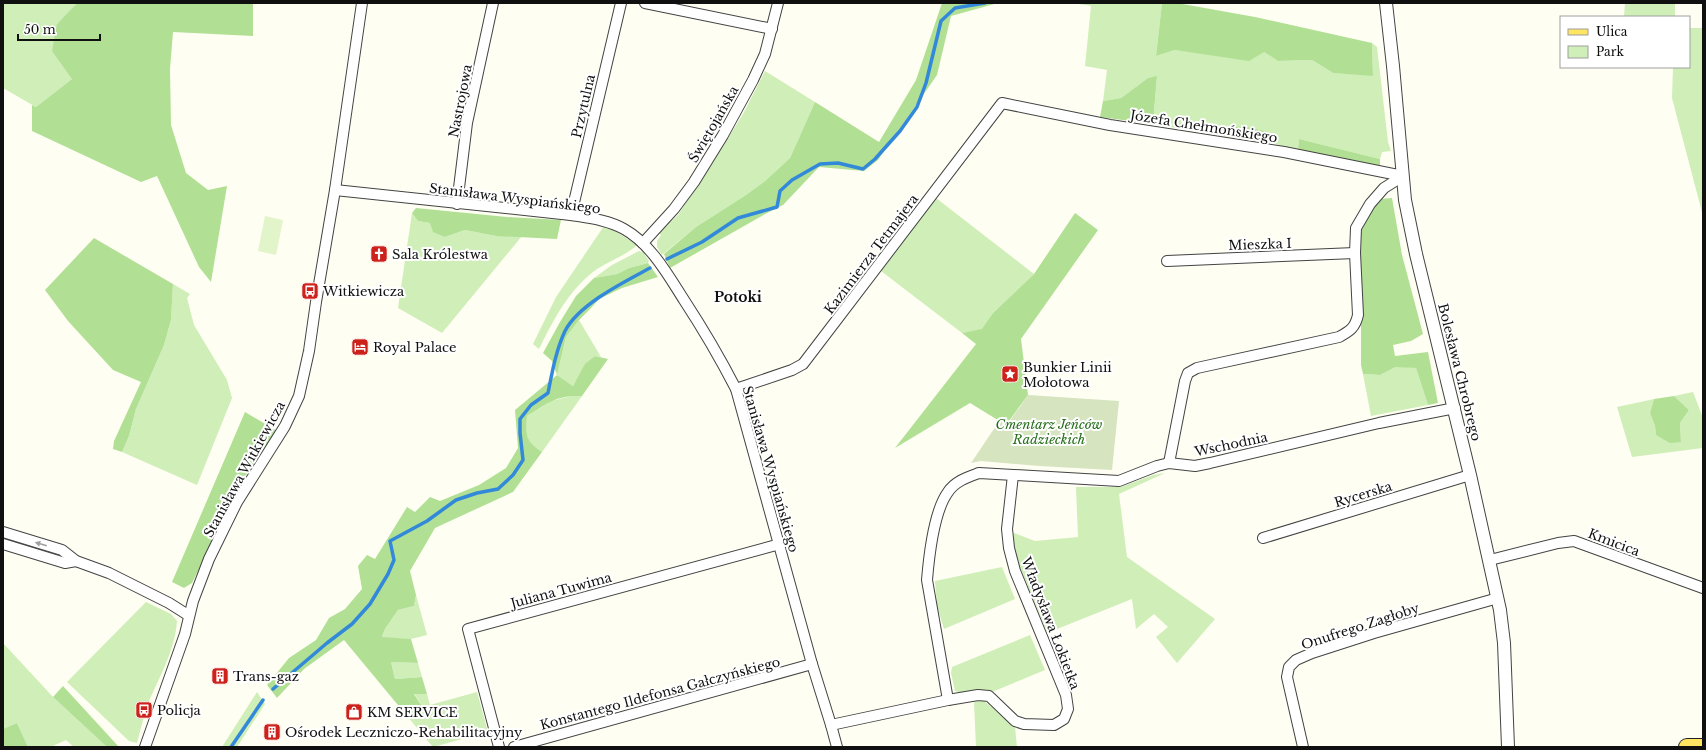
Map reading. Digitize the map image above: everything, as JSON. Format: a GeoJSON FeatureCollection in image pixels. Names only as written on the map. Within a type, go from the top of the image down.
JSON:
{"type":"FeatureCollection","features":[{"type":"Feature","properties":{"kind":"main road"},"geometry":{"type":"LineString","coordinates":[[1687,747],[1703,747]]}},
{"type":"Feature","properties":{"kind":"street"},"geometry":{"type":"LineString","coordinates":[[335,190],[362,3]]}},
{"type":"Feature","properties":{"kind":"street","name":"Nastrojowa"},"geometry":{"type":"LineString","coordinates":[[457,204],[467,123],[493,3]]}},
{"type":"Feature","properties":{"kind":"street","name":"Przytulna"},"geometry":{"type":"LineString","coordinates":[[571,215],[621,3]]}},
{"type":"Feature","properties":{"kind":"street"},"geometry":{"type":"LineString","coordinates":[[646,3],[772,29]]}},
{"type":"Feature","properties":{"kind":"street","name":"Świętojańska"},"geometry":{"type":"LineString","coordinates":[[643,243],[694,182],[723,135],[753,80],[765,54],[778,3]]}},
{"type":"Feature","properties":{"kind":"street","name":"Bolesława Chrobrego"},"geometry":{"type":"LineString","coordinates":[[1386,3],[1405,200],[1416,254],[1470,475],[1498,598],[1504,644],[1508,747]]}},
{"type":"Feature","properties":{"kind":"street","name":"Józefa Chełmońskiego"},"geometry":{"type":"LineString","coordinates":[[1002,103],[1110,125],[1284,152],[1403,176]]}},
{"type":"Feature","properties":{"kind":"street","name":"Kazimierza Tetmajera"},"geometry":{"type":"LineString","coordinates":[[736,389],[792,370],[803,364],[1002,103]]}},
{"type":"Feature","properties":{"kind":"street"},"geometry":{"type":"LineString","coordinates":[[1169,464],[1185,381],[1188,373],[1197,368],[1339,337],[1351,331],[1356,325],[1358,315],[1355,253],[1356,228],[1370,204],[1384,188],[1403,176]]}},
{"type":"Feature","properties":{"kind":"street","name":"Stanisława Wyspiańskiego"},"geometry":{"type":"LineString","coordinates":[[335,190],[571,215],[604,221],[624,229],[643,243],[663,269],[718,353],[736,389],[836,747]]}},
{"type":"Feature","properties":{"kind":"street","name":"Stanisława Witkiewicza"},"geometry":{"type":"LineString","coordinates":[[145,747],[185,634],[188,615],[209,559],[223,529],[257,470],[285,426],[299,396],[309,351],[335,190]]}},
{"type":"Feature","properties":{"kind":"street","name":"Mieszka I"},"geometry":{"type":"LineString","coordinates":[[1167,260],[1355,253]]}},
{"type":"Feature","properties":{"kind":"street","name":"Wschodnia"},"geometry":{"type":"LineString","coordinates":[[1013,475],[1119,481],[1157,466],[1169,464],[1195,466],[1379,423],[1454,408]]}},
{"type":"Feature","properties":{"kind":"street"},"geometry":{"type":"LineString","coordinates":[[948,700],[927,580],[928,563],[941,505],[948,491],[960,481],[980,473],[1013,475]]}},
{"type":"Feature","properties":{"kind":"street","name":"Władysława Łokietka"},"geometry":{"type":"LineString","coordinates":[[831,725],[978,695],[988,696],[1015,721],[1024,724],[1054,725],[1064,719],[1068,709],[1066,695],[1015,571],[1009,548],[1007,529],[1013,475]]}},
{"type":"Feature","properties":{"kind":"street","name":"Rycerska"},"geometry":{"type":"LineString","coordinates":[[1263,538],[1470,475]]}},
{"type":"Feature","properties":{"kind":"street"},"geometry":{"type":"LineString","coordinates":[[3,532],[62,550],[76,560],[109,573],[169,603],[188,615]]}},
{"type":"Feature","properties":{"kind":"street","name":"Kmicica"},"geometry":{"type":"LineString","coordinates":[[1490,560],[1558,543],[1574,541],[1703,588]]}},
{"type":"Feature","properties":{"kind":"street"},"geometry":{"type":"LineString","coordinates":[[3,544],[65,563],[76,560]]}},
{"type":"Feature","properties":{"kind":"street","name":"Juliana Tuwima"},"geometry":{"type":"LineString","coordinates":[[499,747],[468,629],[780,544]]}},
{"type":"Feature","properties":{"kind":"street","name":"Onufrego Zagłoby"},"geometry":{"type":"LineString","coordinates":[[1303,747],[1286,677],[1289,667],[1296,660],[1312,653],[1374,633],[1498,598]]}},
{"type":"Feature","properties":{"kind":"street","name":"Konstantego Ildefonsa Gałczyńskiego"},"geometry":{"type":"LineString","coordinates":[[514,747],[812,664]]}},
{"type":"Feature","properties":{"kind":"green space"},"geometry":{"type":"Polygon","coordinates":[[[3,3],[77,3],[57,24],[72,79],[36,107],[3,88],[3,3]]]}},
{"type":"Feature","properties":{"kind":"green space"},"geometry":{"type":"Polygon","coordinates":[[[77,3],[253,3],[253,36],[173,32],[170,69],[171,125],[186,173],[208,190],[227,186],[211,282],[199,267],[157,176],[141,182],[32,131],[32,105],[36,107],[72,79],[52,51],[57,24],[77,3]]]}},
{"type":"Feature","properties":{"kind":"green space"},"geometry":{"type":"Polygon","coordinates":[[[942,3],[998,3],[951,16],[937,75],[878,160],[864,171],[819,167],[783,205],[670,268],[664,254],[696,227],[765,181],[790,158],[815,102],[879,142],[916,80],[942,3]]]}},
{"type":"Feature","properties":{"kind":"green space"},"geometry":{"type":"Polygon","coordinates":[[[1073,3],[1162,3],[1156,56],[1175,50],[1194,52],[1264,52],[1278,61],[1312,60],[1333,73],[1373,75],[1372,43],[1377,47],[1388,142],[1391,151],[1382,152],[1380,159],[1299,139],[1298,150],[1275,144],[1272,133],[1222,129],[1223,136],[1153,124],[1157,77],[1148,78],[1121,98],[1103,101],[1107,70],[1085,66],[1091,6],[1073,3]]]}},
{"type":"Feature","properties":{"kind":"green space"},"geometry":{"type":"Polygon","coordinates":[[[1162,3],[1177,3],[1255,17],[1372,43],[1373,76],[1333,73],[1312,60],[1278,61],[1264,52],[1249,61],[1175,50],[1156,56],[1162,3]]]}},
{"type":"Feature","properties":{"kind":"green space"},"geometry":{"type":"Polygon","coordinates":[[[1625,3],[1675,3],[1675,16],[1624,16],[1625,3]]]}},
{"type":"Feature","properties":{"kind":"green space"},"geometry":{"type":"Polygon","coordinates":[[[1690,28],[1703,28],[1703,216],[1672,98],[1673,68],[1690,68],[1690,28]]]}},
{"type":"Feature","properties":{"kind":"green space"},"geometry":{"type":"Polygon","coordinates":[[[765,71],[815,102],[790,158],[765,181],[696,227],[662,255],[657,247],[657,241],[661,235],[659,233],[678,215],[713,162],[743,114],[765,71]]]}},
{"type":"Feature","properties":{"kind":"green space"},"geometry":{"type":"Polygon","coordinates":[[[1157,76],[1153,124],[1100,117],[1103,101],[1121,98],[1148,78],[1157,76]]]}},
{"type":"Feature","properties":{"kind":"green space"},"geometry":{"type":"Polygon","coordinates":[[[1243,126],[1272,133],[1275,144],[1223,136],[1222,129],[1243,126]]]}},
{"type":"Feature","properties":{"kind":"green space"},"geometry":{"type":"Polygon","coordinates":[[[1299,139],[1380,159],[1380,168],[1298,150],[1299,139]]]}},
{"type":"Feature","properties":{"kind":"green space"},"geometry":{"type":"Polygon","coordinates":[[[936,198],[1034,274],[993,313],[982,330],[962,333],[881,271],[936,198]]]}},
{"type":"Feature","properties":{"kind":"green space"},"geometry":{"type":"Polygon","coordinates":[[[1392,198],[1402,255],[1423,334],[1411,341],[1393,345],[1395,356],[1428,352],[1438,403],[1428,405],[1416,368],[1395,367],[1380,375],[1363,374],[1361,365],[1361,263],[1359,236],[1368,217],[1380,199],[1392,198]]]}},
{"type":"Feature","properties":{"kind":"green space"},"geometry":{"type":"Polygon","coordinates":[[[416,208],[507,217],[561,220],[557,239],[496,236],[465,230],[445,237],[433,232],[430,223],[418,221],[412,213],[416,208]]]}},
{"type":"Feature","properties":{"kind":"green space"},"geometry":{"type":"Polygon","coordinates":[[[412,213],[418,221],[430,223],[445,237],[465,230],[496,236],[522,236],[442,333],[398,308],[412,213]]]}},
{"type":"Feature","properties":{"kind":"green space"},"geometry":{"type":"Polygon","coordinates":[[[1075,213],[1098,230],[1021,339],[1028,395],[1006,425],[970,403],[895,448],[976,344],[962,333],[982,329],[993,313],[1034,274],[1075,213]]]}},
{"type":"Feature","properties":{"kind":"green space"},"geometry":{"type":"Polygon","coordinates":[[[265,216],[283,220],[276,255],[258,251],[265,216]]]}},
{"type":"Feature","properties":{"kind":"green space"},"geometry":{"type":"Polygon","coordinates":[[[604,226],[637,245],[628,252],[597,269],[578,286],[563,305],[539,349],[533,344],[556,297],[604,226]]]}},
{"type":"Feature","properties":{"kind":"green space"},"geometry":{"type":"Polygon","coordinates":[[[94,238],[173,284],[171,320],[164,345],[136,409],[129,436],[122,452],[113,449],[114,441],[141,382],[113,370],[68,321],[45,290],[94,238]]]}},
{"type":"Feature","properties":{"kind":"green space"},"geometry":{"type":"Polygon","coordinates":[[[639,251],[643,252],[649,261],[648,263],[629,268],[617,274],[594,278],[612,265],[639,251]]]}},
{"type":"Feature","properties":{"kind":"green space"},"geometry":{"type":"Polygon","coordinates":[[[648,263],[658,277],[622,288],[599,299],[579,320],[566,337],[557,375],[552,361],[543,353],[576,296],[594,278],[617,274],[629,268],[648,263]]]}},
{"type":"Feature","properties":{"kind":"green space"},"geometry":{"type":"Polygon","coordinates":[[[173,284],[190,294],[187,298],[194,325],[227,380],[232,398],[197,485],[122,452],[129,436],[136,409],[164,345],[171,320],[173,284]]]}},
{"type":"Feature","properties":{"kind":"green space"},"geometry":{"type":"Polygon","coordinates":[[[579,320],[601,357],[595,356],[586,364],[573,386],[557,375],[566,337],[579,320]]]}},
{"type":"Feature","properties":{"kind":"green space"},"geometry":{"type":"Polygon","coordinates":[[[595,356],[608,359],[582,396],[559,398],[527,416],[528,437],[532,444],[542,452],[513,492],[435,528],[410,571],[416,595],[414,606],[398,610],[385,629],[382,637],[411,639],[418,663],[391,662],[395,679],[422,677],[427,694],[414,694],[423,708],[407,716],[344,640],[304,669],[277,698],[267,685],[289,658],[316,640],[329,618],[345,609],[362,589],[358,566],[367,555],[375,559],[407,507],[415,512],[430,497],[440,501],[479,485],[506,468],[518,448],[515,410],[557,375],[573,386],[585,364],[595,356]]]}},
{"type":"Feature","properties":{"kind":"green space"},"geometry":{"type":"Polygon","coordinates":[[[1395,366],[1416,368],[1428,405],[1371,416],[1363,374],[1380,375],[1395,366]]]}},
{"type":"Feature","properties":{"kind":"green space"},"geometry":{"type":"Polygon","coordinates":[[[1693,392],[1703,418],[1703,448],[1632,457],[1617,407],[1654,399],[1650,413],[1655,426],[1656,435],[1681,442],[1680,423],[1689,410],[1674,396],[1693,392]]]}},
{"type":"Feature","properties":{"kind":"green space","name":"Cmentarz Jeńców Radzieckich"},"geometry":{"type":"Polygon","coordinates":[[[1028,395],[1119,401],[1112,470],[981,461],[971,463],[1000,420],[1007,425],[1028,395]]]}},
{"type":"Feature","properties":{"kind":"green space"},"geometry":{"type":"Polygon","coordinates":[[[571,396],[582,396],[542,452],[532,444],[528,437],[527,416],[551,401],[571,396]]]}},
{"type":"Feature","properties":{"kind":"green space"},"geometry":{"type":"Polygon","coordinates":[[[1674,396],[1689,410],[1680,423],[1681,442],[1670,443],[1656,435],[1655,426],[1650,413],[1654,399],[1674,396]]]}},
{"type":"Feature","properties":{"kind":"green space"},"geometry":{"type":"Polygon","coordinates":[[[245,412],[277,431],[245,476],[192,583],[184,588],[172,582],[245,412]]]}},
{"type":"Feature","properties":{"kind":"green space"},"geometry":{"type":"Polygon","coordinates":[[[1165,473],[1119,494],[1127,557],[1215,619],[1177,663],[1156,637],[1168,627],[1154,614],[1136,629],[1132,599],[1047,633],[1014,552],[1014,533],[1035,541],[1078,537],[1076,487],[1121,487],[1153,475],[1165,473]]]}},
{"type":"Feature","properties":{"kind":"green space"},"geometry":{"type":"Polygon","coordinates":[[[1002,567],[1015,599],[944,629],[937,606],[935,581],[1002,567]]]}},
{"type":"Feature","properties":{"kind":"green space"},"geometry":{"type":"Polygon","coordinates":[[[416,595],[427,635],[411,639],[382,638],[385,629],[398,610],[414,606],[416,595]]]}},
{"type":"Feature","properties":{"kind":"green space"},"geometry":{"type":"Polygon","coordinates":[[[146,602],[171,614],[177,621],[176,632],[170,653],[148,703],[145,702],[140,714],[144,716],[137,743],[129,741],[67,682],[146,602]]]}},
{"type":"Feature","properties":{"kind":"green space"},"geometry":{"type":"Polygon","coordinates":[[[1030,635],[1045,670],[992,692],[981,690],[962,693],[955,691],[951,673],[952,667],[1030,635]]]}},
{"type":"Feature","properties":{"kind":"green space"},"geometry":{"type":"Polygon","coordinates":[[[3,643],[53,697],[107,747],[74,747],[66,740],[51,747],[28,747],[17,723],[3,729],[3,643]]]}},
{"type":"Feature","properties":{"kind":"green space"},"geometry":{"type":"Polygon","coordinates":[[[391,662],[418,663],[422,677],[395,679],[391,662]]]}},
{"type":"Feature","properties":{"kind":"green space"},"geometry":{"type":"Polygon","coordinates":[[[63,686],[119,747],[107,747],[53,697],[63,686]]]}},
{"type":"Feature","properties":{"kind":"green space"},"geometry":{"type":"Polygon","coordinates":[[[257,692],[265,704],[237,747],[222,747],[257,692]]]}},
{"type":"Feature","properties":{"kind":"green space"},"geometry":{"type":"Polygon","coordinates":[[[477,692],[488,732],[433,747],[407,716],[423,708],[414,693],[427,694],[430,705],[477,692]]]}},
{"type":"Feature","properties":{"kind":"green space"},"geometry":{"type":"Polygon","coordinates":[[[983,700],[1015,727],[1017,747],[976,747],[974,702],[983,700]]]}},
{"type":"Feature","properties":{"kind":"green space"},"geometry":{"type":"Polygon","coordinates":[[[17,723],[28,747],[3,747],[3,729],[17,723]]]}},
{"type":"Feature","properties":{"kind":"waterway"},"geometry":{"type":"LineString","coordinates":[[667,259],[702,242],[738,218],[777,207],[780,191],[792,180],[820,164],[838,163],[863,169],[875,159],[900,131],[917,107],[926,83],[941,21],[955,8],[985,3]]}},
{"type":"Feature","properties":{"kind":"waterway"},"geometry":{"type":"LineString","coordinates":[[273,689],[327,643],[352,624],[370,604],[388,574],[394,560],[390,541],[427,521],[456,500],[477,493],[498,489],[513,475],[523,460],[520,419],[531,405],[548,393],[557,354],[565,331],[572,321],[591,303],[615,287],[650,268]]}},
{"type":"Feature","properties":{"kind":"waterway"},"geometry":{"type":"LineString","coordinates":[[231,747],[263,700]]}},
{"type":"Feature","properties":{"kind":"place","name":"Sala Królestwa"},"geometry":{"type":"Point","coordinates":[379,254]}},
{"type":"Feature","properties":{"kind":"place","name":"Witkiewicza"},"geometry":{"type":"Point","coordinates":[310,291]}},
{"type":"Feature","properties":{"kind":"place","name":"Royal Palace"},"geometry":{"type":"Point","coordinates":[360,347]}},
{"type":"Feature","properties":{"kind":"place","name":"Bunkier Linii Mołotowa"},"geometry":{"type":"Point","coordinates":[1010,374]}},
{"type":"Feature","properties":{"kind":"place","name":"Trans-gaz"},"geometry":{"type":"Point","coordinates":[220,676]}},
{"type":"Feature","properties":{"kind":"place","name":"Policja"},"geometry":{"type":"Point","coordinates":[144,710]}},
{"type":"Feature","properties":{"kind":"place","name":"KM SERVICE"},"geometry":{"type":"Point","coordinates":[354,712]}},
{"type":"Feature","properties":{"kind":"place","name":"Ośrodek Leczniczo-Rehabilitacyjny"},"geometry":{"type":"Point","coordinates":[272,732]}},
{"type":"Feature","properties":{"kind":"district","name":"Potoki"},"geometry":{"type":"Point","coordinates":[738,297]}}]}
